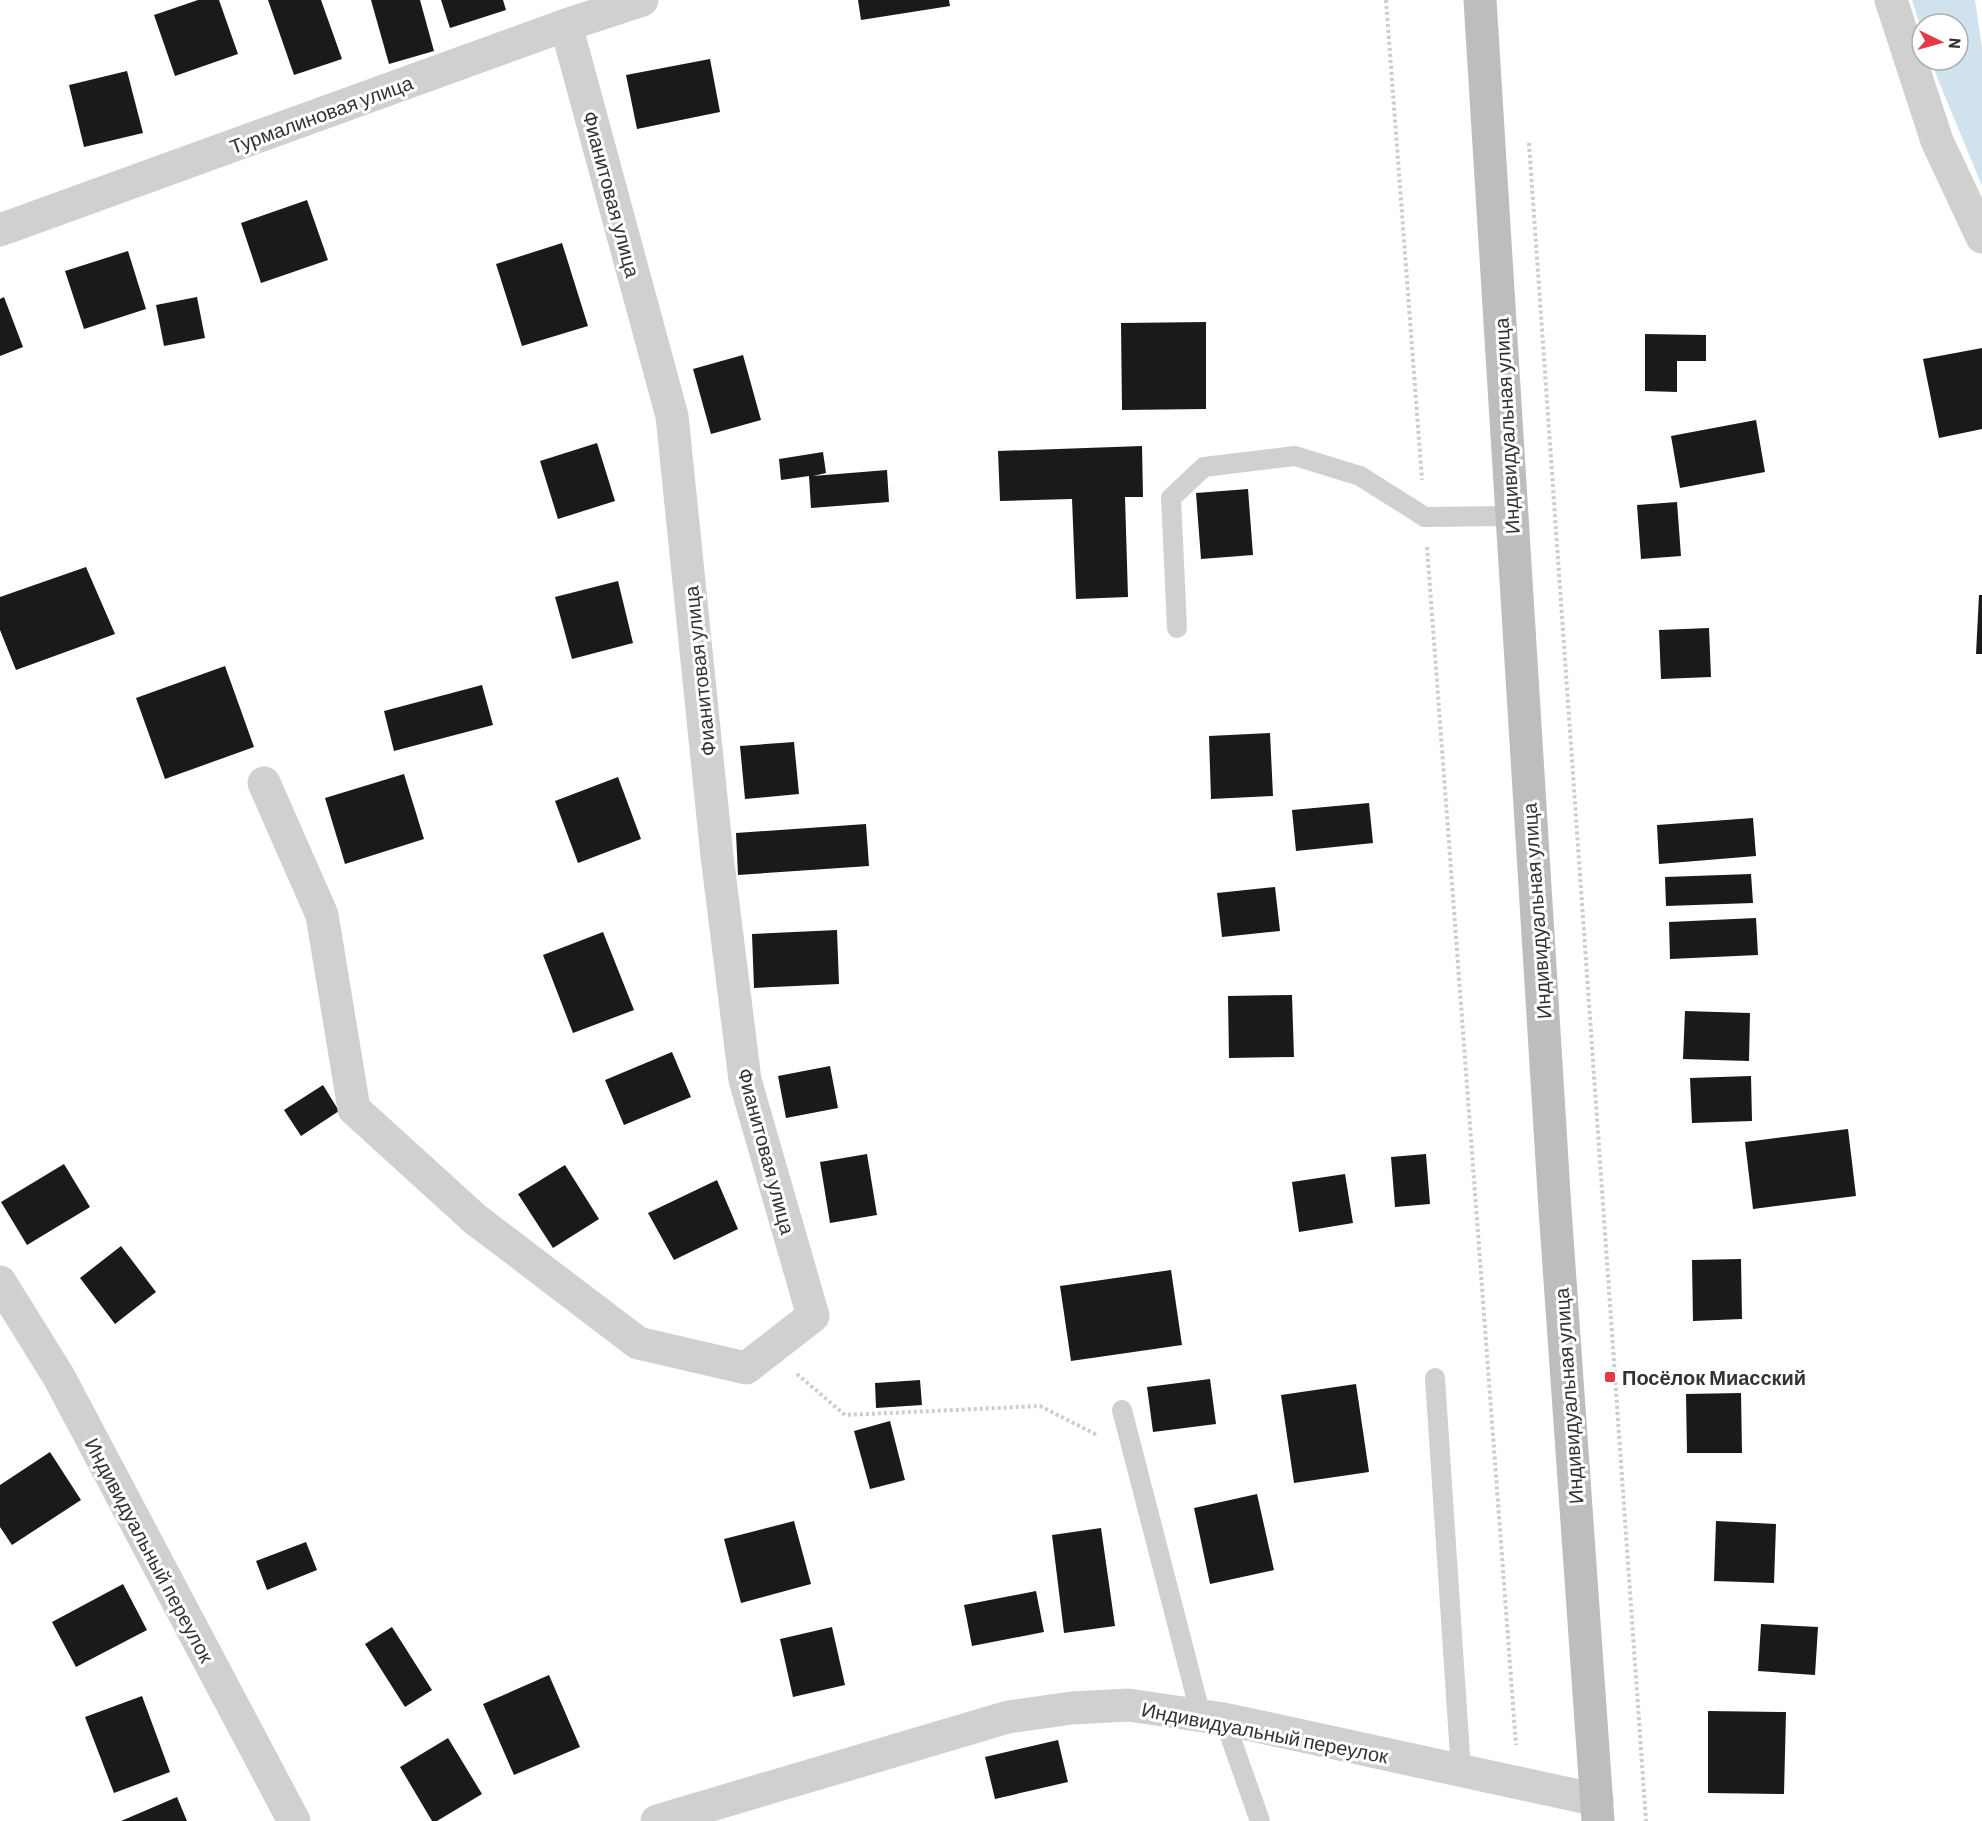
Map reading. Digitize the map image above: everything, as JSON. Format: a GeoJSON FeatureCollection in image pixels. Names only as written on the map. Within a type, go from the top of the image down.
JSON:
{"type":"FeatureCollection","features":[{"type":"Feature","properties":{"kind":"main road","name":"Индивидуальная улица"},"geometry":{"type":"LineString","coordinates":[[1480,0],[1555,1209],[1597,1810]]}},
{"type":"Feature","properties":{"kind":"street","name":"Турмалиновая улица"},"geometry":{"type":"LineString","coordinates":[[0,230],[642,0]]}},
{"type":"Feature","properties":{"kind":"street"},"geometry":{"type":"LineString","coordinates":[[1891,0],[1937,141],[1982,237]]}},
{"type":"Feature","properties":{"kind":"street","name":"Фианитовая улица"},"geometry":{"type":"LineString","coordinates":[[264,783],[322,915],[354,1109],[475,1219],[638,1343],[746,1368],[813,1316],[745,1080],[717,856],[672,416],[566,26]]}},
{"type":"Feature","properties":{"kind":"street","name":"Индивидуальный переулок"},"geometry":{"type":"LineString","coordinates":[[0,1282],[60,1377],[294,1821]]}},
{"type":"Feature","properties":{"kind":"street","name":"Индивидуальный переулок"},"geometry":{"type":"LineString","coordinates":[[657,1821],[1008,1717],[1072,1708],[1128,1705],[1212,1718],[1461,1771],[1519,1784],[1597,1810]]}},
{"type":"Feature","properties":{"kind":"lane"},"geometry":{"type":"LineString","coordinates":[[1177,628],[1171,498],[1203,467],[1294,456],[1360,476],[1425,517],[1511,516]]}},
{"type":"Feature","properties":{"kind":"lane"},"geometry":{"type":"LineString","coordinates":[[1435,1378],[1461,1771]]}},
{"type":"Feature","properties":{"kind":"lane"},"geometry":{"type":"LineString","coordinates":[[1122,1410],[1133,1455],[1212,1718],[1260,1821]]}},
{"type":"Feature","properties":{"kind":"path"},"geometry":{"type":"LineString","coordinates":[[1386,0],[1519,1784]]}},
{"type":"Feature","properties":{"kind":"path"},"geometry":{"type":"LineString","coordinates":[[1529,143],[1646,1821]]}},
{"type":"Feature","properties":{"kind":"path"},"geometry":{"type":"LineString","coordinates":[[769,1350],[844,1415],[1040,1406],[1133,1455]]}},
{"type":"Feature","properties":{"kind":"water"},"geometry":{"type":"Polygon","coordinates":[[[1912,0],[1975,0],[1982,48],[1982,186],[1935,72],[1970,72],[1970,12],[1916,12],[1912,0]]]}},
{"type":"Feature","properties":{"kind":"building"},"geometry":{"type":"Polygon","coordinates":[[[198,0],[219,0],[238,54],[175,76],[154,15],[198,0]]]}},
{"type":"Feature","properties":{"kind":"building"},"geometry":{"type":"Polygon","coordinates":[[[268,0],[321,0],[342,59],[294,75],[268,0]]]}},
{"type":"Feature","properties":{"kind":"building"},"geometry":{"type":"Polygon","coordinates":[[[371,0],[420,0],[434,51],[389,64],[371,0]]]}},
{"type":"Feature","properties":{"kind":"building"},"geometry":{"type":"Polygon","coordinates":[[[441,0],[503,0],[506,10],[450,28],[441,0]]]}},
{"type":"Feature","properties":{"kind":"building"},"geometry":{"type":"Polygon","coordinates":[[[858,0],[949,0],[950,6],[861,20],[858,0]]]}},
{"type":"Feature","properties":{"kind":"building"},"geometry":{"type":"Polygon","coordinates":[[[710,59],[720,112],[637,129],[626,75],[710,59]]]}},
{"type":"Feature","properties":{"kind":"building"},"geometry":{"type":"Polygon","coordinates":[[[127,71],[143,133],[84,147],[69,85],[127,71]]]}},
{"type":"Feature","properties":{"kind":"building"},"geometry":{"type":"Polygon","coordinates":[[[307,200],[328,260],[261,283],[241,223],[307,200]]]}},
{"type":"Feature","properties":{"kind":"building"},"geometry":{"type":"Polygon","coordinates":[[[562,243],[588,326],[522,346],[496,264],[562,243]]]}},
{"type":"Feature","properties":{"kind":"building"},"geometry":{"type":"Polygon","coordinates":[[[128,251],[146,309],[84,329],[65,271],[128,251]]]}},
{"type":"Feature","properties":{"kind":"building"},"geometry":{"type":"Polygon","coordinates":[[[4,297],[23,347],[0,356],[0,299],[4,297]]]}},
{"type":"Feature","properties":{"kind":"building"},"geometry":{"type":"Polygon","coordinates":[[[197,297],[205,338],[164,346],[156,305],[197,297]]]}},
{"type":"Feature","properties":{"kind":"building"},"geometry":{"type":"Polygon","coordinates":[[[1206,322],[1206,409],[1122,410],[1121,323],[1206,322]]]}},
{"type":"Feature","properties":{"kind":"building"},"geometry":{"type":"Polygon","coordinates":[[[1645,334],[1706,335],[1706,361],[1677,361],[1677,392],[1645,391],[1645,334]]]}},
{"type":"Feature","properties":{"kind":"building"},"geometry":{"type":"Polygon","coordinates":[[[1982,348],[1982,429],[1939,438],[1923,359],[1982,348]]]}},
{"type":"Feature","properties":{"kind":"building"},"geometry":{"type":"Polygon","coordinates":[[[743,355],[761,420],[711,434],[693,369],[743,355]]]}},
{"type":"Feature","properties":{"kind":"building"},"geometry":{"type":"Polygon","coordinates":[[[1756,420],[1765,472],[1680,488],[1671,436],[1756,420]]]}},
{"type":"Feature","properties":{"kind":"building"},"geometry":{"type":"Polygon","coordinates":[[[597,443],[615,501],[558,519],[540,461],[597,443]]]}},
{"type":"Feature","properties":{"kind":"building"},"geometry":{"type":"Polygon","coordinates":[[[1142,446],[1143,497],[1125,497],[1128,597],[1076,599],[1072,499],[1000,501],[998,451],[1142,446]]]}},
{"type":"Feature","properties":{"kind":"building"},"geometry":{"type":"Polygon","coordinates":[[[823,452],[826,473],[813,476],[887,470],[889,502],[811,508],[809,476],[781,480],[779,459],[823,452]]]}},
{"type":"Feature","properties":{"kind":"building"},"geometry":{"type":"Polygon","coordinates":[[[1248,489],[1253,555],[1201,559],[1196,493],[1248,489]]]}},
{"type":"Feature","properties":{"kind":"building"},"geometry":{"type":"Polygon","coordinates":[[[1677,502],[1681,556],[1641,559],[1637,505],[1677,502]]]}},
{"type":"Feature","properties":{"kind":"building"},"geometry":{"type":"Polygon","coordinates":[[[86,567],[115,634],[16,670],[0,630],[0,597],[86,567]]]}},
{"type":"Feature","properties":{"kind":"building"},"geometry":{"type":"Polygon","coordinates":[[[618,581],[633,643],[572,659],[555,597],[618,581]]]}},
{"type":"Feature","properties":{"kind":"building"},"geometry":{"type":"Polygon","coordinates":[[[1979,595],[1982,595],[1982,654],[1976,654],[1979,595]]]}},
{"type":"Feature","properties":{"kind":"building"},"geometry":{"type":"Polygon","coordinates":[[[1709,628],[1711,677],[1661,679],[1659,630],[1709,628]]]}},
{"type":"Feature","properties":{"kind":"building"},"geometry":{"type":"Polygon","coordinates":[[[225,666],[254,747],[165,779],[136,698],[225,666]]]}},
{"type":"Feature","properties":{"kind":"building"},"geometry":{"type":"Polygon","coordinates":[[[482,685],[493,725],[394,751],[384,711],[482,685]]]}},
{"type":"Feature","properties":{"kind":"building"},"geometry":{"type":"Polygon","coordinates":[[[1270,733],[1273,796],[1211,799],[1209,736],[1270,733]]]}},
{"type":"Feature","properties":{"kind":"building"},"geometry":{"type":"Polygon","coordinates":[[[794,742],[799,794],[745,799],[740,746],[794,742]]]}},
{"type":"Feature","properties":{"kind":"building"},"geometry":{"type":"Polygon","coordinates":[[[404,774],[424,839],[345,864],[325,798],[404,774]]]}},
{"type":"Feature","properties":{"kind":"building"},"geometry":{"type":"Polygon","coordinates":[[[618,777],[641,839],[578,863],[555,801],[618,777]]]}},
{"type":"Feature","properties":{"kind":"building"},"geometry":{"type":"Polygon","coordinates":[[[1369,803],[1373,843],[1296,851],[1292,810],[1369,803]]]}},
{"type":"Feature","properties":{"kind":"building"},"geometry":{"type":"Polygon","coordinates":[[[1753,818],[1756,856],[1659,864],[1657,825],[1753,818]]]}},
{"type":"Feature","properties":{"kind":"building"},"geometry":{"type":"Polygon","coordinates":[[[866,824],[869,866],[738,875],[736,833],[866,824]]]}},
{"type":"Feature","properties":{"kind":"building"},"geometry":{"type":"Polygon","coordinates":[[[1751,874],[1753,903],[1666,906],[1665,877],[1751,874]]]}},
{"type":"Feature","properties":{"kind":"building"},"geometry":{"type":"Polygon","coordinates":[[[1275,887],[1280,931],[1222,937],[1217,893],[1275,887]]]}},
{"type":"Feature","properties":{"kind":"building"},"geometry":{"type":"Polygon","coordinates":[[[1756,918],[1758,955],[1670,959],[1669,922],[1756,918]]]}},
{"type":"Feature","properties":{"kind":"building"},"geometry":{"type":"Polygon","coordinates":[[[837,930],[839,984],[754,988],[752,934],[837,930]]]}},
{"type":"Feature","properties":{"kind":"building"},"geometry":{"type":"Polygon","coordinates":[[[603,932],[634,1010],[573,1033],[543,955],[603,932]]]}},
{"type":"Feature","properties":{"kind":"building"},"geometry":{"type":"Polygon","coordinates":[[[1292,995],[1294,1057],[1229,1058],[1228,996],[1292,995]]]}},
{"type":"Feature","properties":{"kind":"building"},"geometry":{"type":"Polygon","coordinates":[[[1685,1011],[1750,1013],[1749,1061],[1683,1059],[1685,1011]]]}},
{"type":"Feature","properties":{"kind":"building"},"geometry":{"type":"Polygon","coordinates":[[[672,1052],[691,1097],[624,1125],[605,1080],[672,1052]]]}},
{"type":"Feature","properties":{"kind":"building"},"geometry":{"type":"Polygon","coordinates":[[[830,1066],[838,1108],[786,1118],[778,1076],[830,1066]]]}},
{"type":"Feature","properties":{"kind":"building"},"geometry":{"type":"Polygon","coordinates":[[[1751,1076],[1752,1121],[1692,1123],[1690,1078],[1751,1076]]]}},
{"type":"Feature","properties":{"kind":"building"},"geometry":{"type":"Polygon","coordinates":[[[323,1085],[339,1111],[301,1136],[284,1110],[323,1085]]]}},
{"type":"Feature","properties":{"kind":"building"},"geometry":{"type":"Polygon","coordinates":[[[1848,1129],[1856,1196],[1753,1209],[1745,1142],[1848,1129]]]}},
{"type":"Feature","properties":{"kind":"building"},"geometry":{"type":"Polygon","coordinates":[[[867,1154],[877,1215],[830,1223],[820,1162],[867,1154]]]}},
{"type":"Feature","properties":{"kind":"building"},"geometry":{"type":"Polygon","coordinates":[[[1426,1154],[1430,1204],[1395,1207],[1391,1157],[1426,1154]]]}},
{"type":"Feature","properties":{"kind":"building"},"geometry":{"type":"Polygon","coordinates":[[[64,1164],[90,1207],[27,1245],[1,1202],[64,1164]]]}},
{"type":"Feature","properties":{"kind":"building"},"geometry":{"type":"Polygon","coordinates":[[[565,1165],[599,1219],[553,1248],[518,1194],[565,1165]]]}},
{"type":"Feature","properties":{"kind":"building"},"geometry":{"type":"Polygon","coordinates":[[[1345,1174],[1353,1223],[1299,1232],[1292,1182],[1345,1174]]]}},
{"type":"Feature","properties":{"kind":"building"},"geometry":{"type":"Polygon","coordinates":[[[717,1180],[738,1229],[674,1260],[648,1213],[717,1180]]]}},
{"type":"Feature","properties":{"kind":"building"},"geometry":{"type":"Polygon","coordinates":[[[121,1246],[156,1292],[115,1324],[80,1278],[121,1246]]]}},
{"type":"Feature","properties":{"kind":"building"},"geometry":{"type":"Polygon","coordinates":[[[1741,1259],[1742,1319],[1693,1321],[1692,1260],[1741,1259]]]}},
{"type":"Feature","properties":{"kind":"building"},"geometry":{"type":"Polygon","coordinates":[[[1171,1270],[1182,1345],[1071,1361],[1060,1286],[1171,1270]]]}},
{"type":"Feature","properties":{"kind":"building"},"geometry":{"type":"Polygon","coordinates":[[[1210,1379],[1216,1424],[1153,1432],[1147,1387],[1210,1379]]]}},
{"type":"Feature","properties":{"kind":"building"},"geometry":{"type":"Polygon","coordinates":[[[920,1380],[922,1405],[876,1408],[875,1383],[920,1380]]]}},
{"type":"Feature","properties":{"kind":"building"},"geometry":{"type":"Polygon","coordinates":[[[1356,1384],[1369,1472],[1294,1483],[1281,1395],[1356,1384]]]}},
{"type":"Feature","properties":{"kind":"building"},"geometry":{"type":"Polygon","coordinates":[[[1741,1393],[1742,1453],[1687,1453],[1686,1394],[1741,1393]]]}},
{"type":"Feature","properties":{"kind":"building"},"geometry":{"type":"Polygon","coordinates":[[[890,1421],[905,1480],[870,1489],[854,1431],[890,1421]]]}},
{"type":"Feature","properties":{"kind":"building"},"geometry":{"type":"Polygon","coordinates":[[[50,1452],[81,1500],[12,1545],[0,1527],[0,1485],[50,1452]]]}},
{"type":"Feature","properties":{"kind":"building"},"geometry":{"type":"Polygon","coordinates":[[[1257,1494],[1274,1570],[1210,1584],[1194,1508],[1257,1494]]]}},
{"type":"Feature","properties":{"kind":"building"},"geometry":{"type":"Polygon","coordinates":[[[794,1521],[811,1584],[741,1603],[724,1539],[794,1521]]]}},
{"type":"Feature","properties":{"kind":"building"},"geometry":{"type":"Polygon","coordinates":[[[1716,1521],[1776,1524],[1774,1583],[1714,1581],[1716,1521]]]}},
{"type":"Feature","properties":{"kind":"building"},"geometry":{"type":"Polygon","coordinates":[[[1101,1528],[1115,1626],[1064,1633],[1052,1535],[1101,1528]]]}},
{"type":"Feature","properties":{"kind":"building"},"geometry":{"type":"Polygon","coordinates":[[[306,1542],[317,1570],[267,1590],[256,1561],[306,1542]]]}},
{"type":"Feature","properties":{"kind":"building"},"geometry":{"type":"Polygon","coordinates":[[[123,1584],[147,1630],[76,1667],[52,1622],[123,1584]]]}},
{"type":"Feature","properties":{"kind":"building"},"geometry":{"type":"Polygon","coordinates":[[[1036,1591],[1044,1632],[972,1646],[964,1605],[1036,1591]]]}},
{"type":"Feature","properties":{"kind":"building"},"geometry":{"type":"Polygon","coordinates":[[[1761,1624],[1818,1627],[1815,1675],[1758,1671],[1761,1624]]]}},
{"type":"Feature","properties":{"kind":"building"},"geometry":{"type":"Polygon","coordinates":[[[392,1627],[432,1690],[405,1707],[365,1644],[392,1627]]]}},
{"type":"Feature","properties":{"kind":"building"},"geometry":{"type":"Polygon","coordinates":[[[832,1627],[845,1685],[793,1697],[780,1639],[832,1627]]]}},
{"type":"Feature","properties":{"kind":"building"},"geometry":{"type":"Polygon","coordinates":[[[549,1675],[580,1747],[514,1775],[483,1704],[549,1675]]]}},
{"type":"Feature","properties":{"kind":"building"},"geometry":{"type":"Polygon","coordinates":[[[142,1696],[170,1772],[114,1793],[85,1717],[142,1696]]]}},
{"type":"Feature","properties":{"kind":"building"},"geometry":{"type":"Polygon","coordinates":[[[1708,1711],[1786,1712],[1784,1794],[1708,1793],[1708,1711]]]}},
{"type":"Feature","properties":{"kind":"building"},"geometry":{"type":"Polygon","coordinates":[[[448,1738],[482,1794],[437,1821],[432,1821],[400,1767],[448,1738]]]}},
{"type":"Feature","properties":{"kind":"building"},"geometry":{"type":"Polygon","coordinates":[[[1058,1740],[1068,1782],[995,1799],[985,1757],[1058,1740]]]}},
{"type":"Feature","properties":{"kind":"building"},"geometry":{"type":"Polygon","coordinates":[[[177,1797],[187,1821],[121,1821],[177,1797]]]}},
{"type":"Feature","properties":{"kind":"place","name":"Посёлок Миасский"},"geometry":{"type":"Point","coordinates":[1610,1377]}}]}
